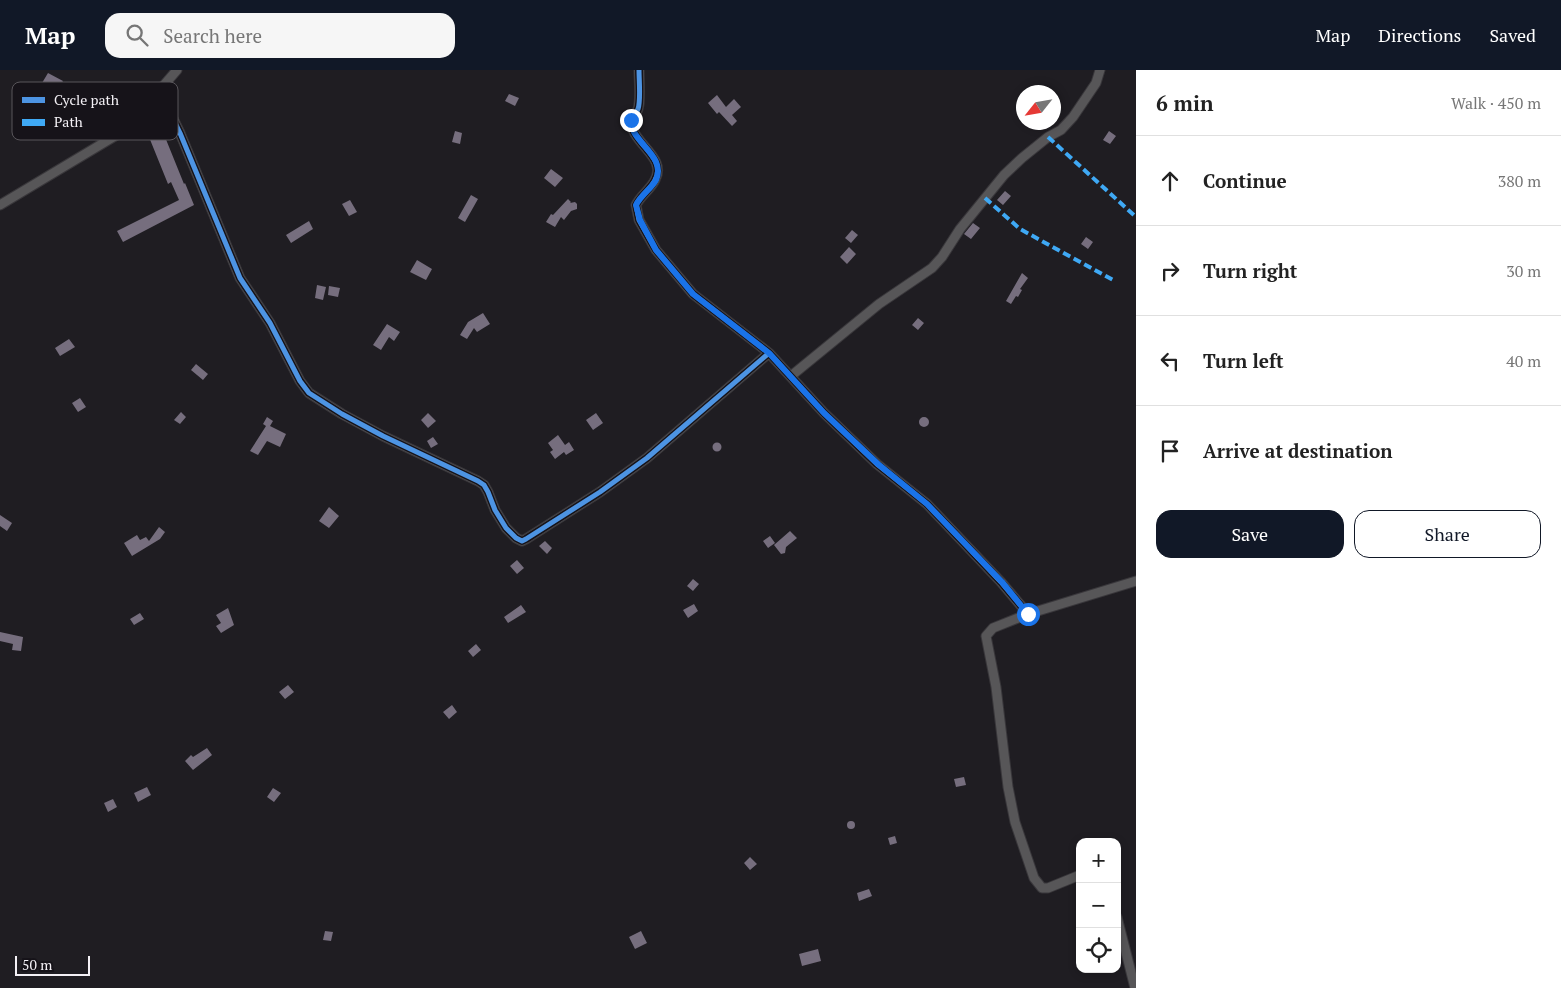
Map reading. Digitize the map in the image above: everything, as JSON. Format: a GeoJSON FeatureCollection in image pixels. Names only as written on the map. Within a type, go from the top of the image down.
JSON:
{"type":"FeatureCollection","features":[{"type":"Feature","properties":{"kind":"street"},"geometry":{"type":"LineString","coordinates":[[168,82],[177,70]]}},
{"type":"Feature","properties":{"kind":"street"},"geometry":{"type":"LineString","coordinates":[[639,70],[639,108],[631,120],[633,130],[658,167],[657,178],[636,205],[640,220],[656,250],[693,294],[769,353],[824,413],[871,457],[927,504],[1002,582],[1028,614]]}},
{"type":"Feature","properties":{"kind":"street"},"geometry":{"type":"LineString","coordinates":[[791,376],[879,304],[932,268],[942,257],[960,229],[1004,175],[1048,137],[1061,130],[1073,117],[1096,83],[1100,70]]}},
{"type":"Feature","properties":{"kind":"street"},"geometry":{"type":"LineString","coordinates":[[178,131],[240,278],[270,323],[300,381],[309,393],[342,414],[383,436],[484,485],[495,510],[506,528],[516,538],[526,539],[616,481],[647,458],[769,353]]}},
{"type":"Feature","properties":{"kind":"street"},"geometry":{"type":"LineString","coordinates":[[0,205],[108,140]]}},
{"type":"Feature","properties":{"kind":"street"},"geometry":{"type":"LineString","coordinates":[[1076,877],[1048,888],[1042,888],[1034,878],[1015,822],[1008,787],[996,687],[986,636],[993,628],[1028,614],[1136,581]]}},
{"type":"Feature","properties":{"kind":"street"},"geometry":{"type":"LineString","coordinates":[[1120,928],[1135,988]]}},
{"type":"Feature","properties":{"kind":"building"},"geometry":{"type":"Polygon","coordinates":[[[48,73],[63,81],[62,82],[43,82],[48,73]]]}},
{"type":"Feature","properties":{"kind":"building"},"geometry":{"type":"Polygon","coordinates":[[[509,94],[519,98],[515,106],[505,101],[509,94]]]}},
{"type":"Feature","properties":{"kind":"building"},"geometry":{"type":"Polygon","coordinates":[[[717,95],[726,107],[734,99],[741,107],[732,115],[737,121],[732,126],[719,112],[717,114],[708,103],[717,95]]]}},
{"type":"Feature","properties":{"kind":"building"},"geometry":{"type":"Polygon","coordinates":[[[455,131],[462,133],[460,144],[452,142],[455,131]]]}},
{"type":"Feature","properties":{"kind":"building"},"geometry":{"type":"Polygon","coordinates":[[[1109,131],[1116,136],[1110,144],[1103,140],[1109,131]]]}},
{"type":"Feature","properties":{"kind":"building"},"geometry":{"type":"Polygon","coordinates":[[[150,140],[166,140],[194,205],[123,242],[117,231],[179,200],[171,182],[168,184],[150,140]]]}},
{"type":"Feature","properties":{"kind":"building"},"geometry":{"type":"Polygon","coordinates":[[[551,169],[563,178],[555,187],[544,178],[551,169]]]}},
{"type":"Feature","properties":{"kind":"building"},"geometry":{"type":"Polygon","coordinates":[[[1005,191],[1011,196],[1003,205],[997,200],[1005,191]]]}},
{"type":"Feature","properties":{"kind":"building"},"geometry":{"type":"Polygon","coordinates":[[[471,195],[478,199],[465,222],[458,218],[471,195]]]}},
{"type":"Feature","properties":{"kind":"building"},"geometry":{"type":"Polygon","coordinates":[[[568,199],[570,203],[575,202],[577,204],[577,209],[571,211],[564,220],[561,217],[555,227],[546,222],[551,214],[553,215],[568,199]]]}},
{"type":"Feature","properties":{"kind":"building"},"geometry":{"type":"Polygon","coordinates":[[[350,200],[357,212],[349,216],[342,204],[350,200]]]}},
{"type":"Feature","properties":{"kind":"building"},"geometry":{"type":"Polygon","coordinates":[[[309,221],[313,229],[291,243],[286,235],[309,221]]]}},
{"type":"Feature","properties":{"kind":"building"},"geometry":{"type":"Polygon","coordinates":[[[973,223],[980,228],[971,239],[964,234],[973,223]]]}},
{"type":"Feature","properties":{"kind":"building"},"geometry":{"type":"Polygon","coordinates":[[[852,230],[858,235],[851,243],[845,238],[852,230]]]}},
{"type":"Feature","properties":{"kind":"building"},"geometry":{"type":"Polygon","coordinates":[[[1086,237],[1093,242],[1088,249],[1081,244],[1086,237]]]}},
{"type":"Feature","properties":{"kind":"building"},"geometry":{"type":"Polygon","coordinates":[[[849,247],[856,254],[847,264],[840,257],[849,247]]]}},
{"type":"Feature","properties":{"kind":"building"},"geometry":{"type":"Polygon","coordinates":[[[417,260],[432,269],[426,280],[410,272],[417,260]]]}},
{"type":"Feature","properties":{"kind":"building"},"geometry":{"type":"Polygon","coordinates":[[[1022,273],[1028,278],[1020,289],[1022,290],[1018,297],[1016,296],[1011,304],[1006,301],[1022,273]]]}},
{"type":"Feature","properties":{"kind":"building"},"geometry":{"type":"Polygon","coordinates":[[[317,285],[326,287],[323,300],[315,298],[317,285]]]}},
{"type":"Feature","properties":{"kind":"building"},"geometry":{"type":"Polygon","coordinates":[[[329,286],[340,288],[338,297],[328,295],[329,286]]]}},
{"type":"Feature","properties":{"kind":"building"},"geometry":{"type":"Polygon","coordinates":[[[483,313],[490,324],[477,332],[474,328],[467,339],[460,335],[468,322],[483,313]]]}},
{"type":"Feature","properties":{"kind":"building"},"geometry":{"type":"Polygon","coordinates":[[[918,318],[924,323],[918,330],[912,325],[918,318]]]}},
{"type":"Feature","properties":{"kind":"building"},"geometry":{"type":"Polygon","coordinates":[[[387,324],[400,332],[394,341],[389,337],[381,350],[373,345],[387,324]]]}},
{"type":"Feature","properties":{"kind":"building"},"geometry":{"type":"Polygon","coordinates":[[[69,339],[75,347],[60,356],[55,348],[69,339]]]}},
{"type":"Feature","properties":{"kind":"building"},"geometry":{"type":"Polygon","coordinates":[[[196,364],[208,374],[203,380],[191,370],[196,364]]]}},
{"type":"Feature","properties":{"kind":"building"},"geometry":{"type":"Polygon","coordinates":[[[80,398],[86,407],[78,412],[72,403],[80,398]]]}},
{"type":"Feature","properties":{"kind":"building"},"geometry":{"type":"Polygon","coordinates":[[[181,412],[186,417],[180,424],[174,420],[181,412]]]}},
{"type":"Feature","properties":{"kind":"building"},"geometry":{"type":"Polygon","coordinates":[[[428,413],[436,421],[428,428],[421,420],[428,413]]]}},
{"type":"Feature","properties":{"kind":"building"},"geometry":{"type":"Polygon","coordinates":[[[596,413],[603,423],[593,430],[586,420],[596,413]]]}},
{"type":"Feature","properties":{"kind":"building"},"geometry":{"type":"Polygon","coordinates":[[[267,417],[273,421],[270,426],[286,434],[280,447],[267,441],[258,455],[250,451],[266,426],[263,424],[267,417]]]}},
{"type":"Feature","properties":{"kind":"building"},"geometry":{"type":"Polygon","coordinates":[[[922,417],[926,417],[929,422],[928,426],[922,427],[919,424],[919,420],[922,417]]]}},
{"type":"Feature","properties":{"kind":"building"},"geometry":{"type":"Polygon","coordinates":[[[558,435],[565,445],[569,442],[574,450],[566,455],[564,452],[555,459],[550,452],[553,450],[548,443],[558,435]]]}},
{"type":"Feature","properties":{"kind":"building"},"geometry":{"type":"Polygon","coordinates":[[[433,437],[438,444],[431,448],[427,441],[433,437]]]}},
{"type":"Feature","properties":{"kind":"building"},"geometry":{"type":"Polygon","coordinates":[[[717,442],[722,447],[717,452],[712,447],[717,442]]]}},
{"type":"Feature","properties":{"kind":"building"},"geometry":{"type":"Polygon","coordinates":[[[329,507],[339,516],[329,528],[319,521],[329,507]]]}},
{"type":"Feature","properties":{"kind":"building"},"geometry":{"type":"Polygon","coordinates":[[[0,515],[12,523],[7,531],[0,526],[0,515]]]}},
{"type":"Feature","properties":{"kind":"building"},"geometry":{"type":"Polygon","coordinates":[[[159,527],[165,532],[160,539],[132,556],[124,543],[137,535],[140,540],[146,537],[149,541],[159,527]]]}},
{"type":"Feature","properties":{"kind":"building"},"geometry":{"type":"Polygon","coordinates":[[[790,531],[797,538],[786,547],[785,553],[781,554],[774,545],[790,531]]]}},
{"type":"Feature","properties":{"kind":"building"},"geometry":{"type":"Polygon","coordinates":[[[770,536],[775,543],[768,548],[763,541],[770,536]]]}},
{"type":"Feature","properties":{"kind":"building"},"geometry":{"type":"Polygon","coordinates":[[[545,541],[552,548],[547,554],[539,546],[545,541]]]}},
{"type":"Feature","properties":{"kind":"building"},"geometry":{"type":"Polygon","coordinates":[[[517,560],[524,568],[517,574],[510,566],[517,560]]]}},
{"type":"Feature","properties":{"kind":"building"},"geometry":{"type":"Polygon","coordinates":[[[693,579],[699,584],[693,591],[687,586],[693,579]]]}},
{"type":"Feature","properties":{"kind":"building"},"geometry":{"type":"Polygon","coordinates":[[[694,604],[698,611],[688,618],[683,610],[694,604]]]}},
{"type":"Feature","properties":{"kind":"building"},"geometry":{"type":"Polygon","coordinates":[[[521,605],[526,612],[508,623],[504,617],[521,605]]]}},
{"type":"Feature","properties":{"kind":"building"},"geometry":{"type":"Polygon","coordinates":[[[228,608],[234,625],[221,633],[216,626],[221,623],[216,615],[228,608]]]}},
{"type":"Feature","properties":{"kind":"building"},"geometry":{"type":"Polygon","coordinates":[[[140,613],[144,619],[134,625],[130,619],[140,613]]]}},
{"type":"Feature","properties":{"kind":"building"},"geometry":{"type":"Polygon","coordinates":[[[0,632],[23,637],[21,651],[12,650],[13,644],[0,641],[0,632]]]}},
{"type":"Feature","properties":{"kind":"building"},"geometry":{"type":"Polygon","coordinates":[[[476,644],[481,650],[473,657],[468,651],[476,644]]]}},
{"type":"Feature","properties":{"kind":"building"},"geometry":{"type":"Polygon","coordinates":[[[288,685],[294,692],[285,699],[279,692],[288,685]]]}},
{"type":"Feature","properties":{"kind":"building"},"geometry":{"type":"Polygon","coordinates":[[[452,705],[457,712],[449,719],[443,712],[452,705]]]}},
{"type":"Feature","properties":{"kind":"building"},"geometry":{"type":"Polygon","coordinates":[[[207,748],[212,755],[193,770],[185,761],[191,755],[193,757],[207,748]]]}},
{"type":"Feature","properties":{"kind":"building"},"geometry":{"type":"Polygon","coordinates":[[[964,777],[966,785],[956,787],[954,779],[964,777]]]}},
{"type":"Feature","properties":{"kind":"building"},"geometry":{"type":"Polygon","coordinates":[[[147,787],[151,795],[138,802],[134,793],[147,787]]]}},
{"type":"Feature","properties":{"kind":"building"},"geometry":{"type":"Polygon","coordinates":[[[273,788],[281,793],[274,802],[267,797],[273,788]]]}},
{"type":"Feature","properties":{"kind":"building"},"geometry":{"type":"Polygon","coordinates":[[[113,799],[117,807],[108,812],[104,803],[113,799]]]}},
{"type":"Feature","properties":{"kind":"building"},"geometry":{"type":"Polygon","coordinates":[[[851,821],[855,825],[851,829],[847,825],[851,821]]]}},
{"type":"Feature","properties":{"kind":"building"},"geometry":{"type":"Polygon","coordinates":[[[895,836],[897,843],[890,845],[888,838],[895,836]]]}},
{"type":"Feature","properties":{"kind":"building"},"geometry":{"type":"Polygon","coordinates":[[[750,857],[757,864],[750,870],[744,863],[750,857]]]}},
{"type":"Feature","properties":{"kind":"building"},"geometry":{"type":"Polygon","coordinates":[[[869,889],[872,896],[859,901],[857,893],[869,889]]]}},
{"type":"Feature","properties":{"kind":"building"},"geometry":{"type":"Polygon","coordinates":[[[325,931],[333,932],[331,941],[323,940],[325,931]]]}},
{"type":"Feature","properties":{"kind":"building"},"geometry":{"type":"Polygon","coordinates":[[[641,931],[647,943],[635,949],[629,937],[641,931]]]}},
{"type":"Feature","properties":{"kind":"building"},"geometry":{"type":"Polygon","coordinates":[[[818,949],[821,961],[802,966],[799,954],[818,949]]]}},
{"type":"Feature","properties":{"kind":"marked path"},"geometry":{"type":"LineString","coordinates":[[1048,137],[1136,217]]}},
{"type":"Feature","properties":{"kind":"marked path"},"geometry":{"type":"LineString","coordinates":[[985,198],[1020,229],[1113,280]]}},
{"type":"Feature","properties":{"kind":"cycle path"},"geometry":{"type":"LineString","coordinates":[[639,70],[639,105],[632,122],[632,127],[636,136],[655,160],[658,173],[653,184],[636,205],[639,220],[656,250],[693,294],[769,353],[824,413],[877,464],[927,504],[1001,582],[1028,614]]}},
{"type":"Feature","properties":{"kind":"cycle path"},"geometry":{"type":"LineString","coordinates":[[178,129],[240,278],[270,323],[300,381],[309,393],[342,414],[383,436],[484,485],[495,510],[506,528],[522,541],[600,492],[647,458],[769,353]]}},
{"type":"Feature","properties":{"kind":"route"},"geometry":{"type":"LineString","coordinates":[[631,120],[633,130],[658,167],[657,178],[636,205],[640,220],[656,250],[693,294],[769,353],[824,413],[878,464],[927,504],[1002,582],[1028,614]]}}]}
